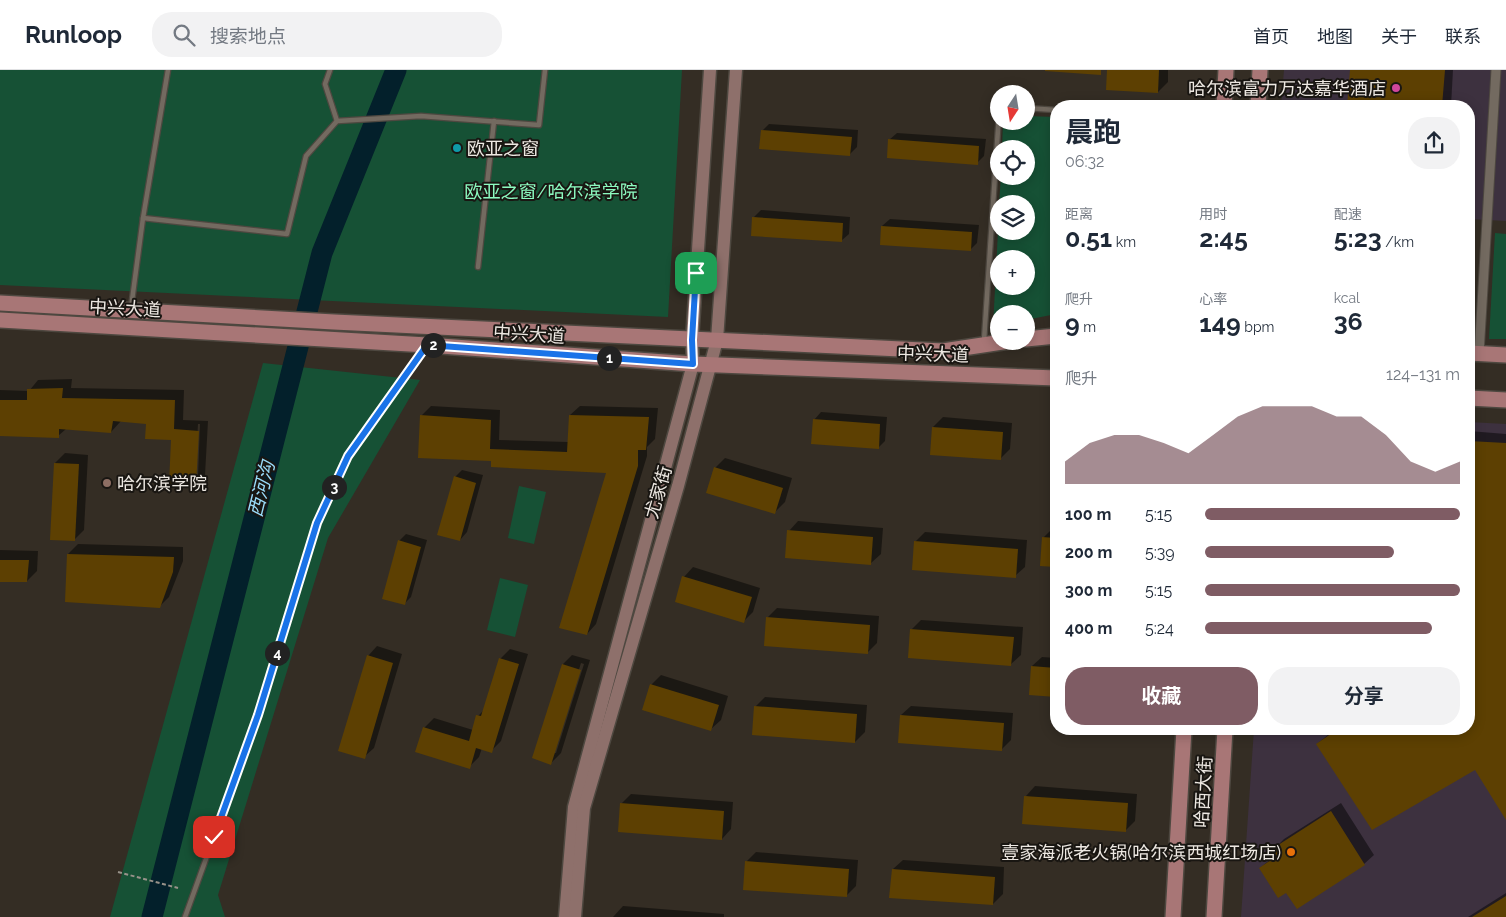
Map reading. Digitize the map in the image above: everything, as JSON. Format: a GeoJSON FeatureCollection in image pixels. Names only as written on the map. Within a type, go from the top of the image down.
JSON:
{"type":"FeatureCollection","features":[{"type":"Feature","properties":{"kind":"main road","name":"尤家街"},"geometry":{"type":"LineString","coordinates":[[565,917],[574,807],[693,364],[692,340],[710,70]]}},
{"type":"Feature","properties":{"kind":"main road","name":"尤家街"},"geometry":{"type":"LineString","coordinates":[[575,917],[584,808],[678,486],[717,340],[736,70]]}},
{"type":"Feature","properties":{"kind":"main road"},"geometry":{"type":"LineString","coordinates":[[1224,100],[1226,70]]}},
{"type":"Feature","properties":{"kind":"main road"},"geometry":{"type":"LineString","coordinates":[[1258,100],[1260,70]]}},
{"type":"Feature","properties":{"kind":"main road","name":"中兴大道"},"geometry":{"type":"LineString","coordinates":[[0,304],[943,352],[990,344]]}},
{"type":"Feature","properties":{"kind":"main road","name":"中兴大道"},"geometry":{"type":"LineString","coordinates":[[0,320],[223,332],[711,365],[1050,378]]}},
{"type":"Feature","properties":{"kind":"main road"},"geometry":{"type":"LineString","coordinates":[[1035,338],[1050,337]]}},
{"type":"Feature","properties":{"kind":"main road"},"geometry":{"type":"LineString","coordinates":[[1475,353],[1506,355]]}},
{"type":"Feature","properties":{"kind":"main road"},"geometry":{"type":"LineString","coordinates":[[1475,398],[1506,400]]}},
{"type":"Feature","properties":{"kind":"main road","name":"哈西大街"},"geometry":{"type":"LineString","coordinates":[[1173,917],[1184,735]]}},
{"type":"Feature","properties":{"kind":"main road","name":"哈西大街"},"geometry":{"type":"LineString","coordinates":[[1214,917],[1225,735]]}},
{"type":"Feature","properties":{"kind":"street"},"geometry":{"type":"LineString","coordinates":[[1475,340],[1496,70]]}},
{"type":"Feature","properties":{"kind":"lane"},"geometry":{"type":"LineString","coordinates":[[130,312],[143,218],[168,70]]}},
{"type":"Feature","properties":{"kind":"lane"},"geometry":{"type":"LineString","coordinates":[[330,70],[325,84],[337,121]]}},
{"type":"Feature","properties":{"kind":"lane"},"geometry":{"type":"LineString","coordinates":[[143,218],[287,234],[306,156],[337,121],[421,116],[539,125],[545,70]]}},
{"type":"Feature","properties":{"kind":"lane"},"geometry":{"type":"LineString","coordinates":[[1035,109],[1050,110]]}},
{"type":"Feature","properties":{"kind":"lane"},"geometry":{"type":"LineString","coordinates":[[478,267],[494,121]]}},
{"type":"Feature","properties":{"kind":"lane"},"geometry":{"type":"LineString","coordinates":[[984,345],[998,130]]}},
{"type":"Feature","properties":{"kind":"lane"},"geometry":{"type":"LineString","coordinates":[[185,917],[258,715],[317,523],[348,456],[427,345]]}},
{"type":"Feature","properties":{"kind":"path"},"geometry":{"type":"LineString","coordinates":[[118,872],[178,888]]}},
{"type":"Feature","properties":{"kind":"shaded area"},"geometry":{"type":"Polygon","coordinates":[[[1284,70],[1506,70],[1506,221],[1475,219],[1475,100],[1282,100],[1284,70]]]}},
{"type":"Feature","properties":{"kind":"shaded area"},"geometry":{"type":"Polygon","coordinates":[[[1475,422],[1506,424],[1506,917],[1241,917],[1254,735],[1475,735],[1475,422]]]}},
{"type":"Feature","properties":{"kind":"green space","name":"欧亚之窗/哈尔滨学院"},"geometry":{"type":"Polygon","coordinates":[[[0,70],[682,70],[668,317],[0,285],[0,70]]]}},
{"type":"Feature","properties":{"kind":"green space"},"geometry":{"type":"Polygon","coordinates":[[[1035,116],[1050,117],[1050,315],[1035,318],[1035,305],[994,305],[995,295],[1035,295],[1035,250],[997,250],[998,240],[1035,240],[1035,195],[1000,195],[1000,185],[1035,185],[1035,140],[1002,140],[1003,130],[1035,130],[1035,116]]]}},
{"type":"Feature","properties":{"kind":"green space"},"geometry":{"type":"Polygon","coordinates":[[[1495,233],[1506,234],[1506,339],[1489,339],[1495,233]]]}},
{"type":"Feature","properties":{"kind":"green space"},"geometry":{"type":"Polygon","coordinates":[[[263,363],[420,380],[328,538],[218,895],[225,917],[110,917],[263,363]]]}},
{"type":"Feature","properties":{"kind":"green space"},"geometry":{"type":"Polygon","coordinates":[[[519,486],[546,492],[534,544],[508,538],[519,486]]]}},
{"type":"Feature","properties":{"kind":"green space"},"geometry":{"type":"Polygon","coordinates":[[[500,578],[528,585],[515,637],[487,630],[500,578]]]}},
{"type":"Feature","properties":{"kind":"building"},"geometry":{"type":"Polygon","coordinates":[[[1101,70],[1101,75],[1045,71],[1101,70]]]}},
{"type":"Feature","properties":{"kind":"building"},"geometry":{"type":"Polygon","coordinates":[[[1107,70],[1159,70],[1158,93],[1106,90],[1107,70]]]}},
{"type":"Feature","properties":{"kind":"building","name":"哈尔滨富力万达嘉华酒店"},"geometry":{"type":"Polygon","coordinates":[[[1350,70],[1445,70],[1442,100],[1348,100],[1350,70]]]}},
{"type":"Feature","properties":{"kind":"building"},"geometry":{"type":"Polygon","coordinates":[[[761,130],[852,137],[850,156],[759,149],[761,130]]]}},
{"type":"Feature","properties":{"kind":"building"},"geometry":{"type":"Polygon","coordinates":[[[888,139],[979,146],[978,165],[887,158],[888,139]]]}},
{"type":"Feature","properties":{"kind":"building"},"geometry":{"type":"Polygon","coordinates":[[[752,217],[843,223],[842,242],[751,236],[752,217]]]}},
{"type":"Feature","properties":{"kind":"building"},"geometry":{"type":"Polygon","coordinates":[[[881,226],[972,232],[971,251],[880,245],[881,226]]]}},
{"type":"Feature","properties":{"kind":"building"},"geometry":{"type":"Polygon","coordinates":[[[63,388],[62,398],[175,400],[174,429],[199,431],[196,486],[169,484],[171,440],[145,439],[146,424],[113,421],[111,433],[59,429],[59,438],[0,436],[0,400],[27,400],[27,389],[63,388]]]}},
{"type":"Feature","properties":{"kind":"building"},"geometry":{"type":"Polygon","coordinates":[[[420,415],[491,420],[490,449],[567,452],[569,415],[649,417],[646,450],[638,450],[638,466],[587,635],[559,628],[606,473],[491,467],[491,461],[418,458],[420,415]]]}},
{"type":"Feature","properties":{"kind":"building"},"geometry":{"type":"Polygon","coordinates":[[[813,419],[880,424],[879,449],[811,444],[813,419]]]}},
{"type":"Feature","properties":{"kind":"building"},"geometry":{"type":"Polygon","coordinates":[[[932,427],[1003,432],[1001,460],[930,455],[932,427]]]}},
{"type":"Feature","properties":{"kind":"building"},"geometry":{"type":"Polygon","coordinates":[[[1475,441],[1506,443],[1506,820],[1475,770],[1372,830],[1316,744],[1329,735],[1475,735],[1475,441]]]}},
{"type":"Feature","properties":{"kind":"building"},"geometry":{"type":"Polygon","coordinates":[[[54,463],[79,464],[75,541],[50,540],[54,463]]]}},
{"type":"Feature","properties":{"kind":"building"},"geometry":{"type":"Polygon","coordinates":[[[714,467],[783,488],[775,514],[706,493],[714,467]]]}},
{"type":"Feature","properties":{"kind":"building"},"geometry":{"type":"Polygon","coordinates":[[[454,476],[476,483],[460,541],[437,535],[454,476]]]}},
{"type":"Feature","properties":{"kind":"building"},"geometry":{"type":"Polygon","coordinates":[[[787,530],[873,537],[871,565],[785,558],[787,530]]]}},
{"type":"Feature","properties":{"kind":"building"},"geometry":{"type":"Polygon","coordinates":[[[1042,537],[1050,538],[1050,567],[1040,566],[1042,537]]]}},
{"type":"Feature","properties":{"kind":"building"},"geometry":{"type":"Polygon","coordinates":[[[398,540],[421,547],[405,605],[382,599],[398,540]]]}},
{"type":"Feature","properties":{"kind":"building"},"geometry":{"type":"Polygon","coordinates":[[[914,541],[1018,549],[1016,578],[912,570],[914,541]]]}},
{"type":"Feature","properties":{"kind":"building"},"geometry":{"type":"Polygon","coordinates":[[[67,554],[174,557],[173,572],[160,608],[65,602],[67,554]]]}},
{"type":"Feature","properties":{"kind":"building"},"geometry":{"type":"Polygon","coordinates":[[[0,560],[29,560],[27,582],[0,582],[0,560]]]}},
{"type":"Feature","properties":{"kind":"building"},"geometry":{"type":"Polygon","coordinates":[[[682,576],[752,597],[744,623],[675,602],[682,576]]]}},
{"type":"Feature","properties":{"kind":"building"},"geometry":{"type":"Polygon","coordinates":[[[766,617],[870,625],[868,654],[764,646],[766,617]]]}},
{"type":"Feature","properties":{"kind":"building"},"geometry":{"type":"Polygon","coordinates":[[[910,629],[1014,637],[1011,666],[908,658],[910,629]]]}},
{"type":"Feature","properties":{"kind":"building"},"geometry":{"type":"Polygon","coordinates":[[[367,655],[393,663],[365,759],[338,751],[367,655]]]}},
{"type":"Feature","properties":{"kind":"building"},"geometry":{"type":"Polygon","coordinates":[[[499,658],[519,664],[492,753],[476,748],[470,769],[415,752],[423,727],[469,741],[476,715],[481,716],[499,658]]]}},
{"type":"Feature","properties":{"kind":"building"},"geometry":{"type":"Polygon","coordinates":[[[562,664],[581,670],[551,765],[532,758],[562,664]]]}},
{"type":"Feature","properties":{"kind":"building"},"geometry":{"type":"Polygon","coordinates":[[[1031,666],[1050,668],[1050,697],[1029,695],[1031,666]]]}},
{"type":"Feature","properties":{"kind":"building"},"geometry":{"type":"Polygon","coordinates":[[[650,684],[719,705],[711,731],[642,710],[650,684]]]}},
{"type":"Feature","properties":{"kind":"building"},"geometry":{"type":"Polygon","coordinates":[[[754,706],[857,714],[855,743],[752,735],[754,706]]]}},
{"type":"Feature","properties":{"kind":"building"},"geometry":{"type":"Polygon","coordinates":[[[900,715],[1004,723],[1002,751],[898,743],[900,715]]]}},
{"type":"Feature","properties":{"kind":"building"},"geometry":{"type":"Polygon","coordinates":[[[1024,796],[1128,803],[1126,832],[1022,824],[1024,796]]]}},
{"type":"Feature","properties":{"kind":"building"},"geometry":{"type":"Polygon","coordinates":[[[620,803],[724,811],[722,840],[618,832],[620,803]]]}},
{"type":"Feature","properties":{"kind":"building"},"geometry":{"type":"Polygon","coordinates":[[[1331,811],[1365,865],[1297,909],[1286,893],[1278,898],[1259,868],[1277,856],[1272,849],[1331,811]]]}},
{"type":"Feature","properties":{"kind":"building"},"geometry":{"type":"Polygon","coordinates":[[[745,861],[849,869],[847,897],[743,890],[745,861]]]}},
{"type":"Feature","properties":{"kind":"building"},"geometry":{"type":"Polygon","coordinates":[[[892,869],[995,877],[993,905],[889,898],[892,869]]]}},
{"type":"Feature","properties":{"kind":"building"},"geometry":{"type":"Polygon","coordinates":[[[1506,896],[1506,917],[1472,917],[1506,896]]]}},
{"type":"Feature","properties":{"kind":"waterway","name":"西河沟"},"geometry":{"type":"LineString","coordinates":[[152,917],[322,253],[396,70]]}},
{"type":"Feature","properties":{"kind":"place","name":"哈尔滨富力万达嘉华酒店"},"geometry":{"type":"Point","coordinates":[1396,88]}},
{"type":"Feature","properties":{"kind":"place","name":"欧亚之窗"},"geometry":{"type":"Point","coordinates":[457,148]}},
{"type":"Feature","properties":{"kind":"place","name":"哈尔滨学院"},"geometry":{"type":"Point","coordinates":[107,483]}},
{"type":"Feature","properties":{"kind":"place","name":"壹家海派老火锅(哈尔滨西城红场店)"},"geometry":{"type":"Point","coordinates":[1291,852]}},
{"type":"Feature","properties":{"kind":"route"},"geometry":{"type":"LineString","coordinates":[[214,837],[258,715],[317,523],[348,456],[427,345],[693,364],[692,340],[696,273]]}}]}
